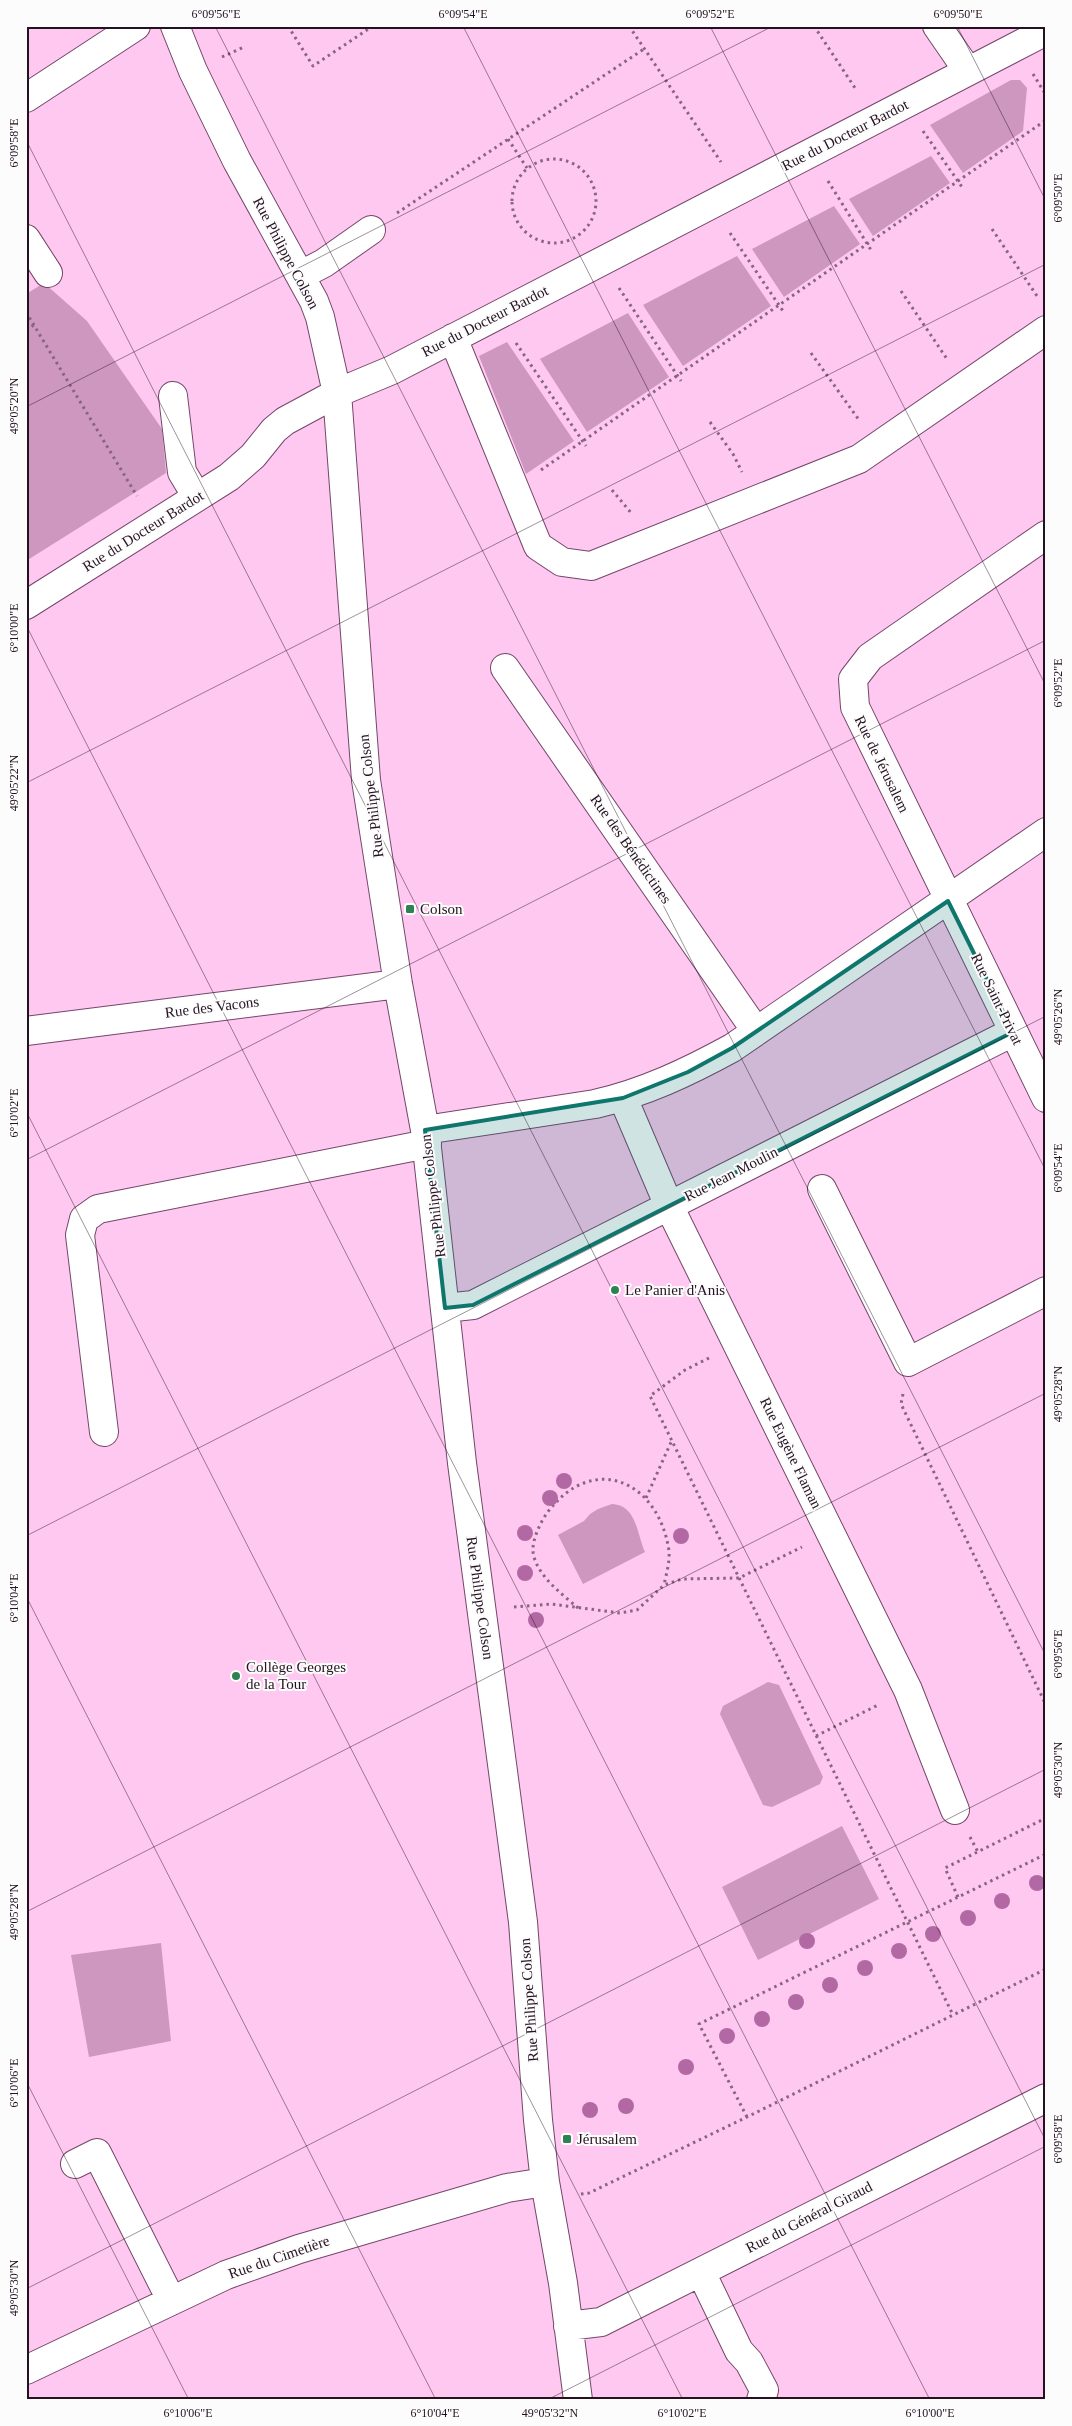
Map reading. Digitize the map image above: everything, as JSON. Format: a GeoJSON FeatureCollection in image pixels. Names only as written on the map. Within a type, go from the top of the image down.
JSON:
{"type":"FeatureCollection","features":[{"type":"Feature","properties":{"kind":"street"},"geometry":{"type":"LineString","coordinates":[[26,98],[136,26]]}},
{"type":"Feature","properties":{"kind":"street","name":"Rue Philippe Colson"},"geometry":{"type":"LineString","coordinates":[[175,26],[193,71],[237,161],[301,275],[320,317],[337,393],[366,780],[398,984],[426,1137],[462,1463],[523,1922],[538,2120],[578,2400]]}},
{"type":"Feature","properties":{"kind":"street"},"geometry":{"type":"LineString","coordinates":[[937,26],[968,71]]}},
{"type":"Feature","properties":{"kind":"street","name":"Rue du Docteur Bardot"},"geometry":{"type":"LineString","coordinates":[[26,605],[229,477],[253,456],[280,425],[337,393],[377,377],[1046,31]]}},
{"type":"Feature","properties":{"kind":"street"},"geometry":{"type":"LineString","coordinates":[[301,275],[324,263],[371,230]]}},
{"type":"Feature","properties":{"kind":"street"},"geometry":{"type":"LineString","coordinates":[[26,239],[48,273]]}},
{"type":"Feature","properties":{"kind":"street"},"geometry":{"type":"LineString","coordinates":[[453,338],[538,546],[562,562],[591,566],[859,459],[1046,330]]}},
{"type":"Feature","properties":{"kind":"street"},"geometry":{"type":"LineString","coordinates":[[173,396],[182,472],[197,498]]}},
{"type":"Feature","properties":{"kind":"street","name":"Rue de Jérusalem"},"geometry":{"type":"LineString","coordinates":[[948,900],[855,707],[854,679],[870,657],[1046,535]]}},
{"type":"Feature","properties":{"kind":"street","name":"Rue des Bénédictines"},"geometry":{"type":"LineString","coordinates":[[505,668],[756,1031]]}},
{"type":"Feature","properties":{"kind":"street"},"geometry":{"type":"LineString","coordinates":[[104,1432],[80,1235],[84,1219],[98,1209],[426,1137],[623,1098],[688,1072],[732,1048],[1046,832]]}},
{"type":"Feature","properties":{"kind":"street","name":"Rue Saint-Privat"},"geometry":{"type":"LineString","coordinates":[[948,900],[1046,1098]]}},
{"type":"Feature","properties":{"kind":"street","name":"Rue des Vacons"},"geometry":{"type":"LineString","coordinates":[[26,1031],[398,984]]}},
{"type":"Feature","properties":{"kind":"street","name":"Rue Jean Moulin"},"geometry":{"type":"LineString","coordinates":[[445,1308],[473,1304],[1013,1032]]}},
{"type":"Feature","properties":{"kind":"street","name":"Rue Eugène Flaman"},"geometry":{"type":"LineString","coordinates":[[623,1098],[669,1206],[908,1690],[955,1810]]}},
{"type":"Feature","properties":{"kind":"street"},"geometry":{"type":"LineString","coordinates":[[822,1189],[908,1362],[1046,1291]]}},
{"type":"Feature","properties":{"kind":"street","name":"Rue du Général Giraud"},"geometry":{"type":"LineString","coordinates":[[568,2326],[601,2322],[1046,2098]]}},
{"type":"Feature","properties":{"kind":"street"},"geometry":{"type":"LineString","coordinates":[[75,2164],[97,2153],[171,2300]]}},
{"type":"Feature","properties":{"kind":"street","name":"Rue du Cimetière"},"geometry":{"type":"LineString","coordinates":[[26,2370],[226,2275],[299,2249],[507,2188],[547,2192]]}},
{"type":"Feature","properties":{"kind":"street"},"geometry":{"type":"LineString","coordinates":[[701,2272],[739,2351],[748,2362],[764,2390],[761,2400]]}},
{"type":"Feature","properties":{"kind":"path"},"geometry":{"type":"LineString","coordinates":[[288,26],[313,66],[373,26]]}},
{"type":"Feature","properties":{"kind":"path"},"geometry":{"type":"LineString","coordinates":[[629,26],[725,167],[725,197],[729,231],[783,311]]}},
{"type":"Feature","properties":{"kind":"path"},"geometry":{"type":"LineString","coordinates":[[814,26],[876,119]]}},
{"type":"Feature","properties":{"kind":"path"},"geometry":{"type":"LineString","coordinates":[[420,197],[644,49]]}},
{"type":"Feature","properties":{"kind":"path"},"geometry":{"type":"LineString","coordinates":[[903,105],[962,187]]}},
{"type":"Feature","properties":{"kind":"path"},"geometry":{"type":"LineString","coordinates":[[516,489],[677,374],[1046,120]]}},
{"type":"Feature","properties":{"kind":"path"},"geometry":{"type":"LineString","coordinates":[[508,139],[528,168]]}},
{"type":"Feature","properties":{"kind":"path"},"geometry":{"type":"LineString","coordinates":[[813,152],[872,250]]}},
{"type":"Feature","properties":{"kind":"path"},"geometry":{"type":"LineString","coordinates":[[554,159],[569,161],[581,168],[591,179],[596,192],[597,206],[593,220],[584,232],[572,240],[559,244],[545,243],[532,238],[522,230],[513,211],[512,190],[518,178],[528,168],[540,161],[554,159]]}},
{"type":"Feature","properties":{"kind":"path"},"geometry":{"type":"LineString","coordinates":[[992,229],[1040,302]]}},
{"type":"Feature","properties":{"kind":"path"},"geometry":{"type":"LineString","coordinates":[[601,261],[681,381]]}},
{"type":"Feature","properties":{"kind":"path"},"geometry":{"type":"LineString","coordinates":[[901,291],[966,386]]}},
{"type":"Feature","properties":{"kind":"path"},"geometry":{"type":"LineString","coordinates":[[26,312],[138,498],[182,472]]}},
{"type":"Feature","properties":{"kind":"path"},"geometry":{"type":"LineString","coordinates":[[497,315],[586,446]]}},
{"type":"Feature","properties":{"kind":"path"},"geometry":{"type":"LineString","coordinates":[[26,330],[34,326]]}},
{"type":"Feature","properties":{"kind":"path"},"geometry":{"type":"LineString","coordinates":[[811,353],[878,446]]}},
{"type":"Feature","properties":{"kind":"path"},"geometry":{"type":"LineString","coordinates":[[710,422],[733,454],[756,500]]}},
{"type":"Feature","properties":{"kind":"path"},"geometry":{"type":"LineString","coordinates":[[737,1343],[685,1370],[650,1396],[953,2015]]}},
{"type":"Feature","properties":{"kind":"path"},"geometry":{"type":"LineString","coordinates":[[908,1362],[901,1404],[1046,1705]]}},
{"type":"Feature","properties":{"kind":"path"},"geometry":{"type":"LineString","coordinates":[[646,1498],[672,1440]]}},
{"type":"Feature","properties":{"kind":"path"},"geometry":{"type":"LineString","coordinates":[[578,1608],[544,1576],[534,1552],[540,1523],[564,1494],[588,1480],[610,1479],[630,1486],[646,1498],[657,1512],[669,1553],[664,1585]]}},
{"type":"Feature","properties":{"kind":"path"},"geometry":{"type":"LineString","coordinates":[[481,1610],[551,1604],[620,1613],[637,1610],[664,1585],[682,1579],[739,1578],[830,1532]]}},
{"type":"Feature","properties":{"kind":"path"},"geometry":{"type":"LineString","coordinates":[[816,1736],[908,1690]]}},
{"type":"Feature","properties":{"kind":"path"},"geometry":{"type":"LineString","coordinates":[[958,1897],[945,1868],[1046,1818]]}},
{"type":"Feature","properties":{"kind":"path"},"geometry":{"type":"LineString","coordinates":[[747,2118],[700,2024],[1046,1854]]}},
{"type":"Feature","properties":{"kind":"path"},"geometry":{"type":"LineString","coordinates":[[547,2192],[589,2192],[747,2118],[1046,1969]]}},
{"type":"Feature","properties":{"kind":"highlighted area"},"geometry":{"type":"Polygon","coordinates":[[[948,901],[1013,1032],[473,1305],[445,1308],[425,1130],[623,1098],[688,1072],[732,1048],[948,901]]]}},
{"type":"Feature","properties":{"kind":"shaded area"},"geometry":{"type":"Polygon","coordinates":[[[1011,80],[1020,80],[1027,88],[1023,131],[963,173],[930,125],[1011,80]]]}},
{"type":"Feature","properties":{"kind":"shaded area"},"geometry":{"type":"Polygon","coordinates":[[[931,156],[950,183],[873,236],[849,199],[931,156]]]}},
{"type":"Feature","properties":{"kind":"shaded area"},"geometry":{"type":"Polygon","coordinates":[[[834,206],[860,244],[784,297],[752,249],[834,206]]]}},
{"type":"Feature","properties":{"kind":"shaded area"},"geometry":{"type":"Polygon","coordinates":[[[737,256],[771,306],[683,366],[643,305],[737,256]]]}},
{"type":"Feature","properties":{"kind":"shaded area"},"geometry":{"type":"Polygon","coordinates":[[[44,283],[87,321],[162,429],[166,473],[26,561],[26,294],[44,283]]]}},
{"type":"Feature","properties":{"kind":"shaded area"},"geometry":{"type":"Polygon","coordinates":[[[628,313],[669,377],[587,432],[540,359],[628,313]]]}},
{"type":"Feature","properties":{"kind":"shaded area"},"geometry":{"type":"Polygon","coordinates":[[[507,342],[574,441],[526,474],[479,356],[507,342]]]}},
{"type":"Feature","properties":{"kind":"shaded area"},"geometry":{"type":"Polygon","coordinates":[[[612,1504],[627,1510],[631,1515],[645,1552],[583,1584],[558,1535],[584,1521],[598,1509],[612,1504]]]}},
{"type":"Feature","properties":{"kind":"shaded area"},"geometry":{"type":"Polygon","coordinates":[[[768,1682],[779,1685],[823,1777],[820,1784],[772,1807],[763,1805],[720,1714],[723,1706],[768,1682]]]}},
{"type":"Feature","properties":{"kind":"shaded area"},"geometry":{"type":"Polygon","coordinates":[[[842,1826],[879,1899],[758,1960],[722,1887],[842,1826]]]}},
{"type":"Feature","properties":{"kind":"shaded area"},"geometry":{"type":"Polygon","coordinates":[[[161,1943],[171,2041],[89,2057],[71,1955],[161,1943]]]}},
{"type":"Feature","properties":{"kind":"place","name":"Colson"},"geometry":{"type":"Point","coordinates":[410,909]}},
{"type":"Feature","properties":{"kind":"place","name":"Le Panier d'Anis"},"geometry":{"type":"Point","coordinates":[615,1290]}},
{"type":"Feature","properties":{"kind":"place","name":"Collège Georges de la Tour"},"geometry":{"type":"Point","coordinates":[236,1676]}},
{"type":"Feature","properties":{"kind":"place","name":"Jérusalem"},"geometry":{"type":"Point","coordinates":[567,2139]}}]}
